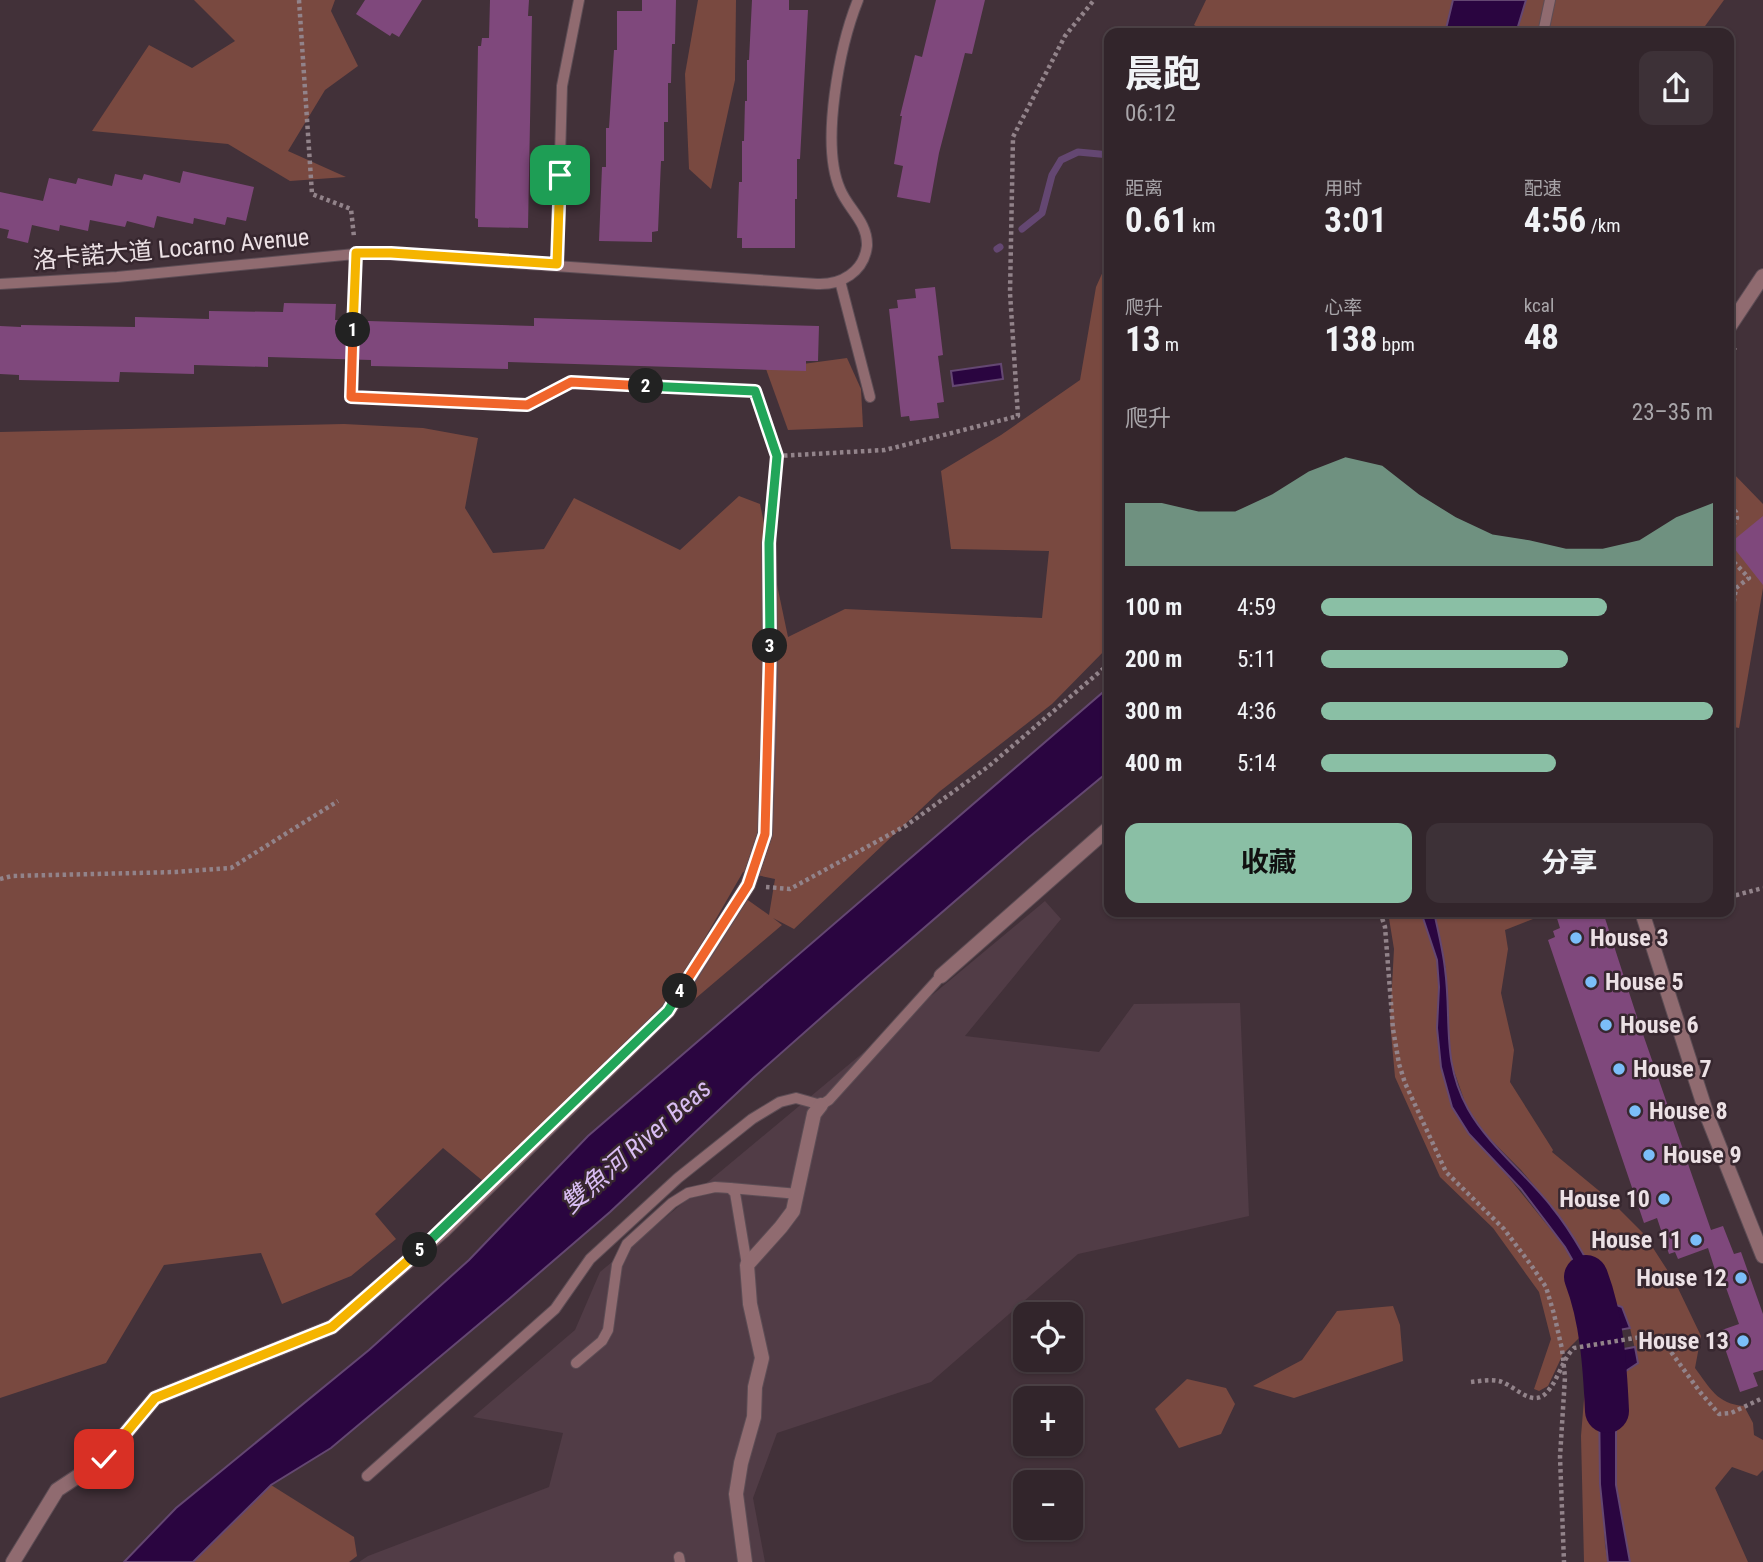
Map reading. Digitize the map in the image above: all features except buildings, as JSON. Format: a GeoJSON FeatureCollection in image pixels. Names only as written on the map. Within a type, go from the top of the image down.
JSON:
{"type":"FeatureCollection","features":[{"type":"Feature","properties":{"kind":"street"},"geometry":{"type":"LineString","coordinates":[[1734,320],[1763,276]]}},
{"type":"Feature","properties":{"kind":"street"},"geometry":{"type":"LineString","coordinates":[[13,1562],[57,1490],[104,1459],[155,1398],[332,1327],[443,1231],[668,1011],[748,885],[765,834],[770,691],[769,543]]}},
{"type":"Feature","properties":{"kind":"street"},"geometry":{"type":"LineString","coordinates":[[941,976],[1104,832]]}},
{"type":"Feature","properties":{"kind":"street"},"geometry":{"type":"LineString","coordinates":[[1644,917],[1708,1118],[1763,1256]]}},
{"type":"Feature","properties":{"kind":"street"},"geometry":{"type":"LineString","coordinates":[[745,1562],[736,1494],[741,1463],[754,1417],[755,1387],[762,1358],[750,1304],[747,1265],[793,1211],[814,1114],[821,1105]]}},
{"type":"Feature","properties":{"kind":"lane"},"geometry":{"type":"LineString","coordinates":[[557,264],[562,86],[579,0]]}},
{"type":"Feature","properties":{"kind":"lane"},"geometry":{"type":"LineString","coordinates":[[858,0],[837,71],[833,127],[835,173],[839,187],[862,222],[867,246],[859,267],[840,281],[870,397]]}},
{"type":"Feature","properties":{"kind":"lane"},"geometry":{"type":"LineString","coordinates":[[1543,28],[1550,0]]}},
{"type":"Feature","properties":{"kind":"lane","name":"洛卡諾大道 Locarno Avenue"},"geometry":{"type":"LineString","coordinates":[[0,284],[130,275],[356,253],[557,264],[829,284],[840,281]]}},
{"type":"Feature","properties":{"kind":"lane"},"geometry":{"type":"LineString","coordinates":[[367,1476],[555,1309],[590,1259],[678,1178],[752,1119],[780,1102],[796,1098],[821,1105],[828,1100],[941,976]]}},
{"type":"Feature","properties":{"kind":"lane"},"geometry":{"type":"LineString","coordinates":[[576,1363],[602,1341],[608,1331],[617,1265],[627,1244],[672,1203],[688,1193],[715,1187],[798,1194]]}},
{"type":"Feature","properties":{"kind":"lane"},"geometry":{"type":"LineString","coordinates":[[730,1188],[735,1193],[747,1265]]}},
{"type":"Feature","properties":{"kind":"path"},"geometry":{"type":"LineString","coordinates":[[299,0],[312,194],[351,209],[356,253],[351,397],[527,405],[571,382],[755,391],[777,456],[769,543]]}},
{"type":"Feature","properties":{"kind":"path"},"geometry":{"type":"LineString","coordinates":[[777,456],[884,450],[1018,416],[1010,293],[1013,137],[1065,36],[1094,0]]}},
{"type":"Feature","properties":{"kind":"path"},"geometry":{"type":"LineString","coordinates":[[1734,562],[1749,578],[1736,588],[1734,601]]}},
{"type":"Feature","properties":{"kind":"path"},"geometry":{"type":"LineString","coordinates":[[748,885],[790,889],[908,825],[989,766],[1104,668]]}},
{"type":"Feature","properties":{"kind":"path"},"geometry":{"type":"LineString","coordinates":[[0,879],[12,876],[231,868],[338,801]]}},
{"type":"Feature","properties":{"kind":"path"},"geometry":{"type":"LineString","coordinates":[[1734,896],[1763,888]]}},
{"type":"Feature","properties":{"kind":"path"},"geometry":{"type":"LineString","coordinates":[[1382,917],[1385,928],[1393,1029],[1405,1083],[1446,1172],[1504,1229],[1546,1287],[1554,1314],[1562,1349],[1564,1377],[1560,1457],[1564,1562]]}},
{"type":"Feature","properties":{"kind":"path"},"geometry":{"type":"LineString","coordinates":[[1471,1382],[1497,1381],[1528,1397],[1536,1398],[1548,1391],[1574,1348],[1647,1336],[1666,1345],[1719,1414],[1731,1413],[1763,1398]]}},
{"type":"Feature","properties":{"kind":"shaded area"},"geometry":{"type":"Polygon","coordinates":[[[194,0],[335,0],[331,11],[358,66],[325,90],[288,151],[346,177],[290,181],[228,144],[92,131],[149,45],[192,68],[235,41],[194,0]]]}},
{"type":"Feature","properties":{"kind":"shaded area"},"geometry":{"type":"Polygon","coordinates":[[[698,0],[736,0],[735,80],[711,189],[689,169],[685,74],[698,0]]]}},
{"type":"Feature","properties":{"kind":"shaded area"},"geometry":{"type":"Polygon","coordinates":[[[1206,0],[1453,0],[1446,28],[1199,28],[1194,25],[1206,0]]]}},
{"type":"Feature","properties":{"kind":"shaded area"},"geometry":{"type":"Polygon","coordinates":[[[1526,0],[1724,0],[1704,28],[1518,28],[1526,0]]]}},
{"type":"Feature","properties":{"kind":"shaded area"},"geometry":{"type":"Polygon","coordinates":[[[1104,269],[1104,651],[1052,704],[939,792],[794,929],[773,918],[782,925],[689,1004],[680,999],[745,898],[769,915],[775,879],[743,872],[664,1009],[489,1186],[443,1148],[375,1214],[396,1239],[351,1276],[282,1304],[261,1253],[164,1265],[106,1363],[0,1398],[0,432],[344,424],[423,428],[478,438],[465,508],[493,553],[544,549],[574,498],[680,550],[739,496],[760,504],[788,637],[845,609],[1042,618],[1049,551],[951,549],[941,471],[1001,435],[1080,380],[1096,287],[1104,269]]]}},
{"type":"Feature","properties":{"kind":"shaded area"},"geometry":{"type":"Polygon","coordinates":[[[847,358],[861,389],[863,427],[788,430],[766,369],[847,358]]]}},
{"type":"Feature","properties":{"kind":"shaded area"},"geometry":{"type":"Polygon","coordinates":[[[1734,474],[1763,504],[1763,588],[1739,728],[1734,727],[1734,474]]]}},
{"type":"Feature","properties":{"kind":"shaded area"},"geometry":{"type":"Polygon","coordinates":[[[1045,901],[1061,919],[965,1036],[1099,1052],[1134,1004],[1240,1003],[1249,1216],[1078,1254],[1023,1302],[1013,1302],[1013,1311],[931,1382],[777,1433],[753,1498],[765,1562],[359,1562],[368,1556],[549,1487],[563,1433],[473,1417],[575,1330],[600,1272],[1045,901]]]}},
{"type":"Feature","properties":{"kind":"shaded area"},"geometry":{"type":"Polygon","coordinates":[[[1389,917],[1423,917],[1437,960],[1437,1028],[1452,1107],[1565,1247],[1581,1275],[1586,1310],[1580,1313],[1580,1337],[1563,1354],[1548,1386],[1539,1391],[1534,1389],[1551,1339],[1539,1292],[1493,1228],[1440,1177],[1395,1077],[1390,1022],[1394,949],[1389,917]]]}},
{"type":"Feature","properties":{"kind":"shaded area"},"geometry":{"type":"Polygon","coordinates":[[[1435,917],[1533,917],[1505,930],[1508,949],[1501,993],[1514,1050],[1510,1082],[1552,1152],[1609,1199],[1644,1234],[1675,1282],[1701,1336],[1695,1368],[1721,1398],[1744,1406],[1753,1423],[1754,1435],[1763,1440],[1763,1470],[1757,1476],[1732,1467],[1715,1488],[1748,1562],[1630,1562],[1616,1485],[1616,1374],[1638,1362],[1630,1328],[1622,1307],[1608,1302],[1574,1239],[1553,1208],[1487,1136],[1467,1108],[1452,1065],[1447,1033],[1446,970],[1435,917]]]}},
{"type":"Feature","properties":{"kind":"shaded area"},"geometry":{"type":"Polygon","coordinates":[[[1393,1306],[1400,1325],[1403,1361],[1294,1398],[1253,1386],[1302,1360],[1337,1311],[1393,1306]]]}},
{"type":"Feature","properties":{"kind":"shaded area"},"geometry":{"type":"Polygon","coordinates":[[[1586,1375],[1597,1380],[1599,1390],[1605,1545],[1608,1562],[1584,1562],[1581,1436],[1586,1375]]]}},
{"type":"Feature","properties":{"kind":"shaded area"},"geometry":{"type":"Polygon","coordinates":[[[1187,1379],[1226,1388],[1235,1404],[1221,1434],[1179,1448],[1155,1409],[1187,1379]]]}},
{"type":"Feature","properties":{"kind":"shaded area"},"geometry":{"type":"Polygon","coordinates":[[[271,1485],[354,1537],[357,1556],[349,1562],[193,1562],[271,1485]]]}},
{"type":"Feature","properties":{"kind":"water"},"geometry":{"type":"Polygon","coordinates":[[[1453,0],[1526,0],[1518,28],[1446,28],[1453,0]]]}},
{"type":"Feature","properties":{"kind":"water"},"geometry":{"type":"Polygon","coordinates":[[[1001,364],[1003,379],[953,386],[951,371],[1001,364]]]}},
{"type":"Feature","properties":{"kind":"water","name":"雙魚河 River Beas"},"geometry":{"type":"Polygon","coordinates":[[[1104,691],[1104,775],[866,978],[753,1078],[610,1212],[331,1448],[271,1485],[193,1562],[124,1562],[176,1508],[369,1350],[469,1260],[588,1136],[1104,691]]]}},
{"type":"Feature","properties":{"kind":"water"},"geometry":{"type":"Polygon","coordinates":[[[1423,917],[1435,917],[1445,969],[1451,1057],[1454,1074],[1468,1109],[1496,1147],[1559,1217],[1582,1252],[1608,1302],[1622,1307],[1630,1328],[1580,1337],[1576,1316],[1583,1310],[1581,1275],[1565,1247],[1521,1189],[1469,1134],[1452,1107],[1441,1067],[1437,1028],[1437,960],[1423,917]]]}},
{"type":"Feature","properties":{"kind":"water"},"geometry":{"type":"Polygon","coordinates":[[[1635,1347],[1638,1363],[1620,1375],[1616,1382],[1616,1485],[1630,1562],[1608,1562],[1600,1484],[1599,1393],[1597,1380],[1586,1375],[1585,1356],[1635,1347]]]}},
{"type":"Feature","properties":{"kind":"waterway"},"geometry":{"type":"LineString","coordinates":[[1022,229],[1042,213],[1052,175],[1061,160],[1078,152],[1104,154]]}},
{"type":"Feature","properties":{"kind":"waterway"},"geometry":{"type":"LineString","coordinates":[[1586,1277],[1599,1326],[1607,1411]]}},
{"type":"Feature","properties":{"kind":"place","name":"House 3"},"geometry":{"type":"Point","coordinates":[1576,938]}},
{"type":"Feature","properties":{"kind":"place","name":"House 5"},"geometry":{"type":"Point","coordinates":[1591,982]}},
{"type":"Feature","properties":{"kind":"place","name":"House 6"},"geometry":{"type":"Point","coordinates":[1606,1025]}},
{"type":"Feature","properties":{"kind":"place","name":"House 7"},"geometry":{"type":"Point","coordinates":[1619,1069]}},
{"type":"Feature","properties":{"kind":"place","name":"House 8"},"geometry":{"type":"Point","coordinates":[1635,1111]}},
{"type":"Feature","properties":{"kind":"place","name":"House 9"},"geometry":{"type":"Point","coordinates":[1649,1155]}},
{"type":"Feature","properties":{"kind":"place","name":"House 10"},"geometry":{"type":"Point","coordinates":[1664,1199]}},
{"type":"Feature","properties":{"kind":"place","name":"House 11"},"geometry":{"type":"Point","coordinates":[1696,1240]}},
{"type":"Feature","properties":{"kind":"place","name":"House 12"},"geometry":{"type":"Point","coordinates":[1741,1278]}},
{"type":"Feature","properties":{"kind":"place","name":"House 13"},"geometry":{"type":"Point","coordinates":[1743,1341]}},
{"type":"Feature","properties":{"kind":"route"},"geometry":{"type":"LineString","coordinates":[[104,1459],[155,1398],[332,1327],[443,1231],[668,1011],[748,885],[765,834],[770,691],[769,543],[777,456],[755,391],[571,382],[527,405],[351,397],[356,253],[557,264],[560,175]]}}]}
